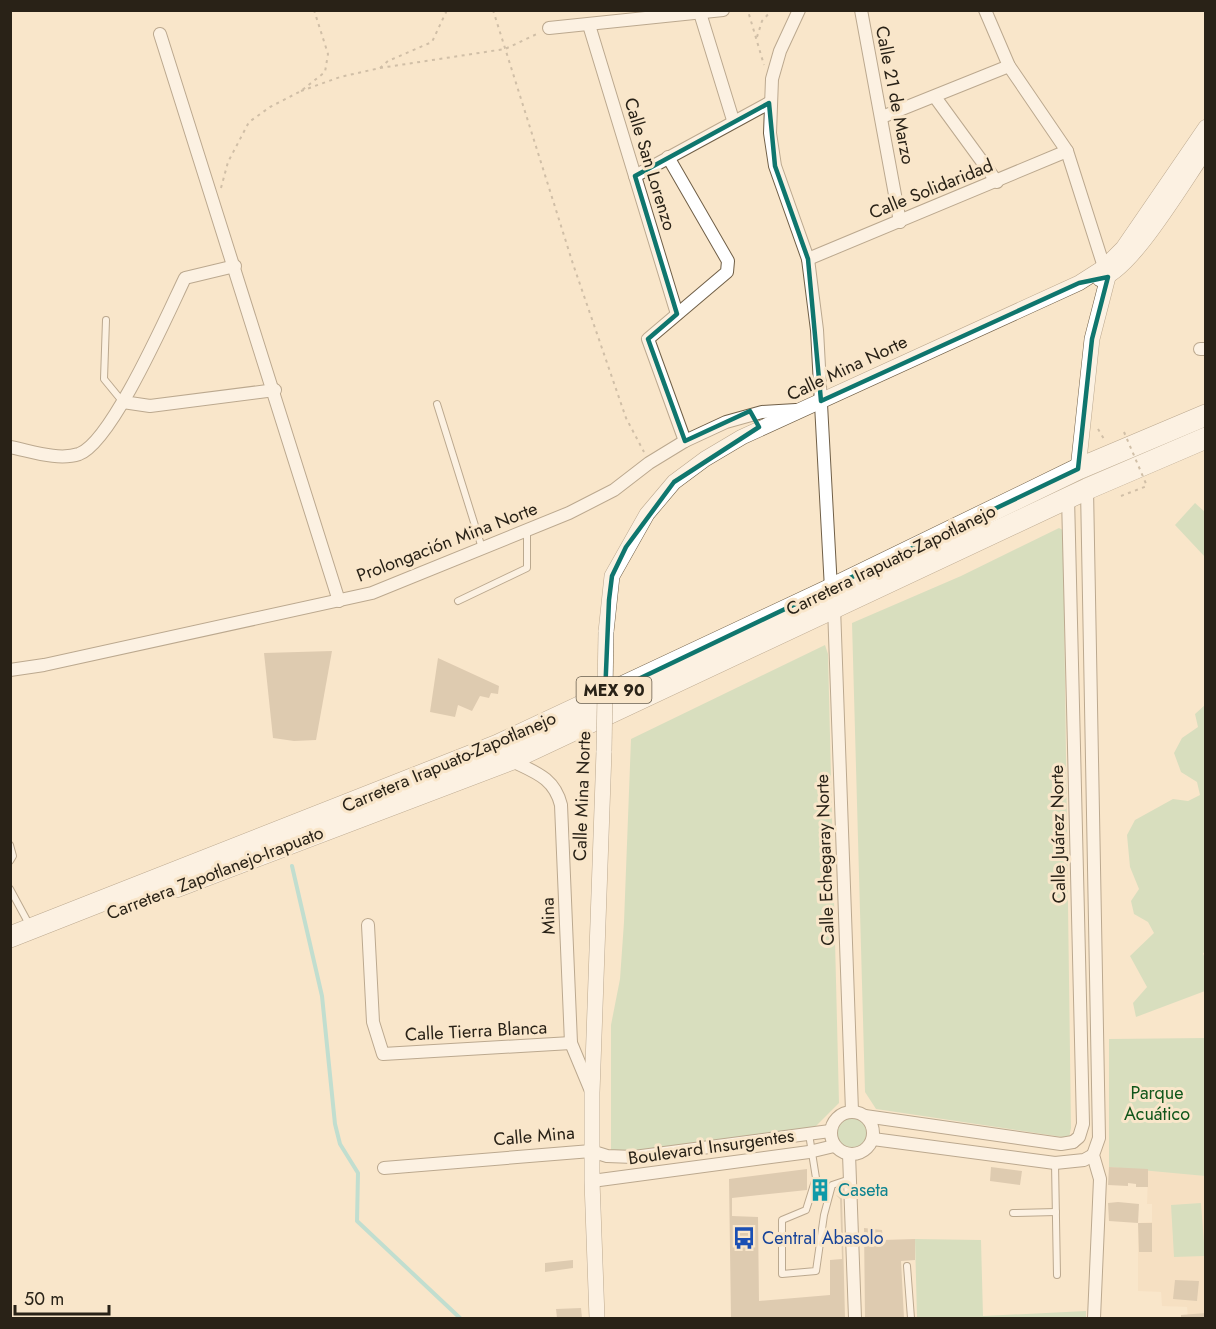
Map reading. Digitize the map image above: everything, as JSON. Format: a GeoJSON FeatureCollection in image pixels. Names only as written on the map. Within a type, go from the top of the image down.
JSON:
{"type":"FeatureCollection","features":[{"type":"Feature","properties":{"kind":"highway","name":"Carretera Irapuato-Zapotlanejo"},"geometry":{"type":"LineString","coordinates":[[10,938],[498,744],[832,598],[1078,469],[1206,415]]}},
{"type":"Feature","properties":{"kind":"highway","name":"Carretera Zapotlanejo-Irapuato"},"geometry":{"type":"LineString","coordinates":[[10,951],[510,760],[832,598],[1206,438]]}},
{"type":"Feature","properties":{"kind":"street"},"geometry":{"type":"LineString","coordinates":[[549,28],[723,10]]}},
{"type":"Feature","properties":{"kind":"street","name":"Calle Echegaray Norte"},"geometry":{"type":"LineString","coordinates":[[799,10],[780,51],[772,79],[769,103],[775,166],[808,259],[817,330],[832,598],[852,1112]]}},
{"type":"Feature","properties":{"kind":"street","name":"Calle 21 de Marzo"},"geometry":{"type":"LineString","coordinates":[[861,10],[900,222]]}},
{"type":"Feature","properties":{"kind":"street"},"geometry":{"type":"LineString","coordinates":[[985,10],[1009,66],[1067,151],[1106,272],[1092,339],[1078,469]]}},
{"type":"Feature","properties":{"kind":"street"},"geometry":{"type":"LineString","coordinates":[[700,13],[733,120]]}},
{"type":"Feature","properties":{"kind":"street","name":"Calle San Lorenzo"},"geometry":{"type":"LineString","coordinates":[[589,25],[677,314]]}},
{"type":"Feature","properties":{"kind":"street"},"geometry":{"type":"LineString","coordinates":[[160,34],[275,390],[339,601]]}},
{"type":"Feature","properties":{"kind":"street"},"geometry":{"type":"LineString","coordinates":[[882,117],[1009,66]]}},
{"type":"Feature","properties":{"kind":"street"},"geometry":{"type":"LineString","coordinates":[[935,97],[997,182]]}},
{"type":"Feature","properties":{"kind":"street"},"geometry":{"type":"LineString","coordinates":[[635,176],[733,120],[769,103]]}},
{"type":"Feature","properties":{"kind":"street"},"geometry":{"type":"LineString","coordinates":[[1164,199],[1205,127]]}},
{"type":"Feature","properties":{"kind":"street"},"geometry":{"type":"LineString","coordinates":[[1164,199],[1206,150]]}},
{"type":"Feature","properties":{"kind":"street","name":"Calle Solidaridad"},"geometry":{"type":"LineString","coordinates":[[808,259],[1067,151]]}},
{"type":"Feature","properties":{"kind":"street"},"geometry":{"type":"LineString","coordinates":[[668,157],[728,261],[727,272],[648,339],[685,441]]}},
{"type":"Feature","properties":{"kind":"street","name":"Calle Mina Norte"},"geometry":{"type":"LineString","coordinates":[[591,1151],[606,632],[612,576],[647,514],[674,482],[705,459],[742,437],[1106,272],[1130,258],[1164,199]]}},
{"type":"Feature","properties":{"kind":"street"},"geometry":{"type":"LineString","coordinates":[[10,447],[63,456],[80,454],[98,438],[123,402],[185,278],[234,266]]}},
{"type":"Feature","properties":{"kind":"street"},"geometry":{"type":"LineString","coordinates":[[123,402],[150,406],[275,390]]}},
{"type":"Feature","properties":{"kind":"street","name":"Prolongación Mina Norte"},"geometry":{"type":"LineString","coordinates":[[10,670],[372,593],[527,531],[614,490],[649,463],[685,441],[726,422],[762,412],[803,410]]}},
{"type":"Feature","properties":{"kind":"street","name":"Calle Juárez Norte"},"geometry":{"type":"LineString","coordinates":[[1073,1142],[1079,1137],[1083,1124],[1073,706],[1078,493]]}},
{"type":"Feature","properties":{"kind":"street","name":"Calle Juárez Norte"},"geometry":{"type":"LineString","coordinates":[[1078,493],[1090,706],[1099,1137],[1094,1155],[1100,1179],[1094,1318]]}},
{"type":"Feature","properties":{"kind":"street"},"geometry":{"type":"LineString","coordinates":[[1073,706],[1090,706]]}},
{"type":"Feature","properties":{"kind":"street","name":"Mina"},"geometry":{"type":"LineString","coordinates":[[510,760],[542,776],[557,789],[561,805],[572,1043],[592,1093]]}},
{"type":"Feature","properties":{"kind":"street","name":"Calle Tierra Blanca"},"geometry":{"type":"LineString","coordinates":[[368,925],[373,1022],[383,1054],[572,1043]]}},
{"type":"Feature","properties":{"kind":"street"},"geometry":{"type":"LineString","coordinates":[[865,1116],[872,1126],[873,1138],[868,1148],[859,1153],[849,1154],[834,1146],[830,1131],[834,1121],[842,1114],[852,1112],[865,1116],[1061,1144],[1073,1142],[1094,1155]]}},
{"type":"Feature","properties":{"kind":"street","name":"Boulevard Insurgentes"},"geometry":{"type":"LineString","coordinates":[[591,1151],[606,1156],[634,1157],[830,1131]]}},
{"type":"Feature","properties":{"kind":"street"},"geometry":{"type":"LineString","coordinates":[[873,1138],[1055,1163],[1084,1160],[1094,1155]]}},
{"type":"Feature","properties":{"kind":"street","name":"Boulevard Insurgentes"},"geometry":{"type":"LineString","coordinates":[[592,1181],[813,1151],[834,1146]]}},
{"type":"Feature","properties":{"kind":"street","name":"Calle Mina"},"geometry":{"type":"LineString","coordinates":[[384,1168],[591,1151],[597,1318]]}},
{"type":"Feature","properties":{"kind":"street"},"geometry":{"type":"LineString","coordinates":[[849,1154],[855,1318]]}},
{"type":"Feature","properties":{"kind":"lane"},"geometry":{"type":"LineString","coordinates":[[105,320],[104,379],[123,402]]}},
{"type":"Feature","properties":{"kind":"lane"},"geometry":{"type":"LineString","coordinates":[[437,404],[482,548]]}},
{"type":"Feature","properties":{"kind":"lane"},"geometry":{"type":"LineString","coordinates":[[458,601],[527,568],[527,531]]}},
{"type":"Feature","properties":{"kind":"lane"},"geometry":{"type":"LineString","coordinates":[[10,845],[13,856],[10,861]]}},
{"type":"Feature","properties":{"kind":"lane"},"geometry":{"type":"LineString","coordinates":[[12,894],[32,929]]}},
{"type":"Feature","properties":{"kind":"lane"},"geometry":{"type":"LineString","coordinates":[[809,1134],[816,1178],[806,1210],[782,1220],[782,1274],[816,1271],[824,1215],[832,1185],[851,1178]]}},
{"type":"Feature","properties":{"kind":"lane"},"geometry":{"type":"LineString","coordinates":[[1055,1163],[1057,1275]]}},
{"type":"Feature","properties":{"kind":"lane"},"geometry":{"type":"LineString","coordinates":[[1013,1213],[1056,1212]]}},
{"type":"Feature","properties":{"kind":"lane"},"geometry":{"type":"LineString","coordinates":[[907,1266],[911,1318]]}},
{"type":"Feature","properties":{"kind":"path"},"geometry":{"type":"LineString","coordinates":[[301,91],[326,72],[328,54],[314,10]]}},
{"type":"Feature","properties":{"kind":"path"},"geometry":{"type":"LineString","coordinates":[[380,68],[388,61],[432,42],[447,10]]}},
{"type":"Feature","properties":{"kind":"path"},"geometry":{"type":"LineString","coordinates":[[493,10],[573,264],[626,418],[649,463]]}},
{"type":"Feature","properties":{"kind":"path"},"geometry":{"type":"LineString","coordinates":[[744,10],[748,11],[753,22],[761,61],[772,79]]}},
{"type":"Feature","properties":{"kind":"path"},"geometry":{"type":"LineString","coordinates":[[756,39],[762,21],[772,10]]}},
{"type":"Feature","properties":{"kind":"path"},"geometry":{"type":"LineString","coordinates":[[216,209],[228,162],[249,123],[270,107],[301,91],[340,77],[380,68],[505,49],[549,28]]}},
{"type":"Feature","properties":{"kind":"path"},"geometry":{"type":"LineString","coordinates":[[1098,429],[1102,439],[1113,435]]}},
{"type":"Feature","properties":{"kind":"path"},"geometry":{"type":"LineString","coordinates":[[1121,496],[1147,486],[1124,432]]}},
{"type":"Feature","properties":{"kind":"highlighted area"},"geometry":{"type":"Polygon","coordinates":[[[769,103],[775,166],[808,259],[821,401],[1079,283],[1108,277],[1092,339],[1078,469],[605,695],[612,576],[626,547],[674,482],[759,427],[750,411],[685,441],[648,339],[677,314],[635,176],[769,103]]]}},
{"type":"Feature","properties":{"kind":"shaded area"},"geometry":{"type":"Polygon","coordinates":[[[1148,1169],[1205,1176],[1205,1318],[1188,1318],[1187,1307],[1162,1306],[1161,1292],[1138,1291],[1138,1223],[1152,1222],[1152,1204],[1147,1204],[1148,1169]]]}},
{"type":"Feature","properties":{"kind":"green space"},"geometry":{"type":"Polygon","coordinates":[[[1195,503],[1205,512],[1205,557],[1175,525],[1195,503]]]}},
{"type":"Feature","properties":{"kind":"green space"},"geometry":{"type":"Polygon","coordinates":[[[1059,528],[1063,530],[1071,1128],[1069,1138],[876,1109],[865,1092],[852,623],[961,576],[1059,528]]]}},
{"type":"Feature","properties":{"kind":"green space"},"geometry":{"type":"Polygon","coordinates":[[[825,645],[828,654],[839,1103],[812,1130],[611,1153],[611,1025],[620,979],[624,922],[631,739],[825,645]]]}},
{"type":"Feature","properties":{"kind":"green space"},"geometry":{"type":"Polygon","coordinates":[[[1205,705],[1206,952],[1203,953],[1205,991],[1136,1017],[1133,1003],[1147,987],[1130,956],[1154,933],[1148,922],[1134,914],[1131,901],[1139,889],[1130,867],[1127,835],[1135,820],[1173,799],[1188,801],[1200,795],[1197,782],[1181,772],[1174,753],[1182,738],[1198,727],[1195,714],[1205,705]]]}},
{"type":"Feature","properties":{"kind":"green space","name":"Parque Acuático"},"geometry":{"type":"Polygon","coordinates":[[[1205,1038],[1205,1176],[1109,1167],[1109,1039],[1205,1038]]]}},
{"type":"Feature","properties":{"kind":"green space"},"geometry":{"type":"Polygon","coordinates":[[[852,1115],[864,1121],[870,1133],[864,1145],[852,1151],[840,1145],[834,1133],[840,1121],[852,1115]]]}},
{"type":"Feature","properties":{"kind":"green space"},"geometry":{"type":"Polygon","coordinates":[[[1201,1203],[1205,1256],[1174,1257],[1171,1205],[1201,1203]]]}},
{"type":"Feature","properties":{"kind":"green space"},"geometry":{"type":"Polygon","coordinates":[[[915,1239],[981,1240],[983,1316],[1086,1311],[1086,1318],[917,1318],[915,1239]]]}},
{"type":"Feature","properties":{"kind":"building"},"geometry":{"type":"Polygon","coordinates":[[[332,651],[316,740],[294,741],[273,738],[264,653],[332,651]]]}},
{"type":"Feature","properties":{"kind":"building"},"geometry":{"type":"Polygon","coordinates":[[[438,658],[499,686],[498,694],[491,693],[489,698],[480,696],[472,711],[458,705],[455,717],[430,712],[438,658]]]}},
{"type":"Feature","properties":{"kind":"building"},"geometry":{"type":"Polygon","coordinates":[[[991,1167],[1022,1171],[1020,1185],[990,1181],[991,1167]]]}},
{"type":"Feature","properties":{"kind":"building"},"geometry":{"type":"Polygon","coordinates":[[[1109,1167],[1148,1169],[1148,1187],[1136,1187],[1136,1184],[1128,1183],[1128,1186],[1108,1185],[1109,1167]]]}},
{"type":"Feature","properties":{"kind":"building","name":"Central Abasolo"},"geometry":{"type":"Polygon","coordinates":[[[807,1169],[807,1190],[732,1198],[732,1216],[758,1217],[759,1301],[830,1295],[830,1260],[842,1259],[840,1199],[836,1195],[842,1198],[845,1318],[731,1318],[729,1179],[807,1169]]]}},
{"type":"Feature","properties":{"kind":"building"},"geometry":{"type":"Polygon","coordinates":[[[1108,1203],[1139,1204],[1138,1223],[1109,1221],[1108,1203]]]}},
{"type":"Feature","properties":{"kind":"building"},"geometry":{"type":"Polygon","coordinates":[[[1138,1223],[1152,1223],[1152,1252],[1139,1252],[1138,1223]]]}},
{"type":"Feature","properties":{"kind":"building"},"geometry":{"type":"Polygon","coordinates":[[[864,1228],[882,1230],[883,1240],[915,1239],[915,1260],[901,1261],[904,1318],[865,1318],[864,1228]]]}},
{"type":"Feature","properties":{"kind":"building"},"geometry":{"type":"Polygon","coordinates":[[[573,1260],[573,1268],[545,1272],[545,1263],[573,1260]]]}},
{"type":"Feature","properties":{"kind":"building"},"geometry":{"type":"Polygon","coordinates":[[[1175,1280],[1199,1281],[1197,1301],[1173,1299],[1175,1280]]]}},
{"type":"Feature","properties":{"kind":"building"},"geometry":{"type":"Polygon","coordinates":[[[581,1308],[582,1318],[557,1318],[556,1309],[581,1308]]]}},
{"type":"Feature","properties":{"kind":"building"},"geometry":{"type":"Polygon","coordinates":[[[1206,1313],[1206,1318],[1181,1318],[1181,1315],[1206,1313]]]}},
{"type":"Feature","properties":{"kind":"waterway"},"geometry":{"type":"LineString","coordinates":[[292,866],[322,996],[335,1124],[340,1144],[358,1173],[357,1221],[460,1318]]}},
{"type":"Feature","properties":{"kind":"place","name":"Caseta"},"geometry":{"type":"Point","coordinates":[820,1190]}},
{"type":"Feature","properties":{"kind":"place","name":"Central Abasolo"},"geometry":{"type":"Point","coordinates":[744,1238]}}]}
